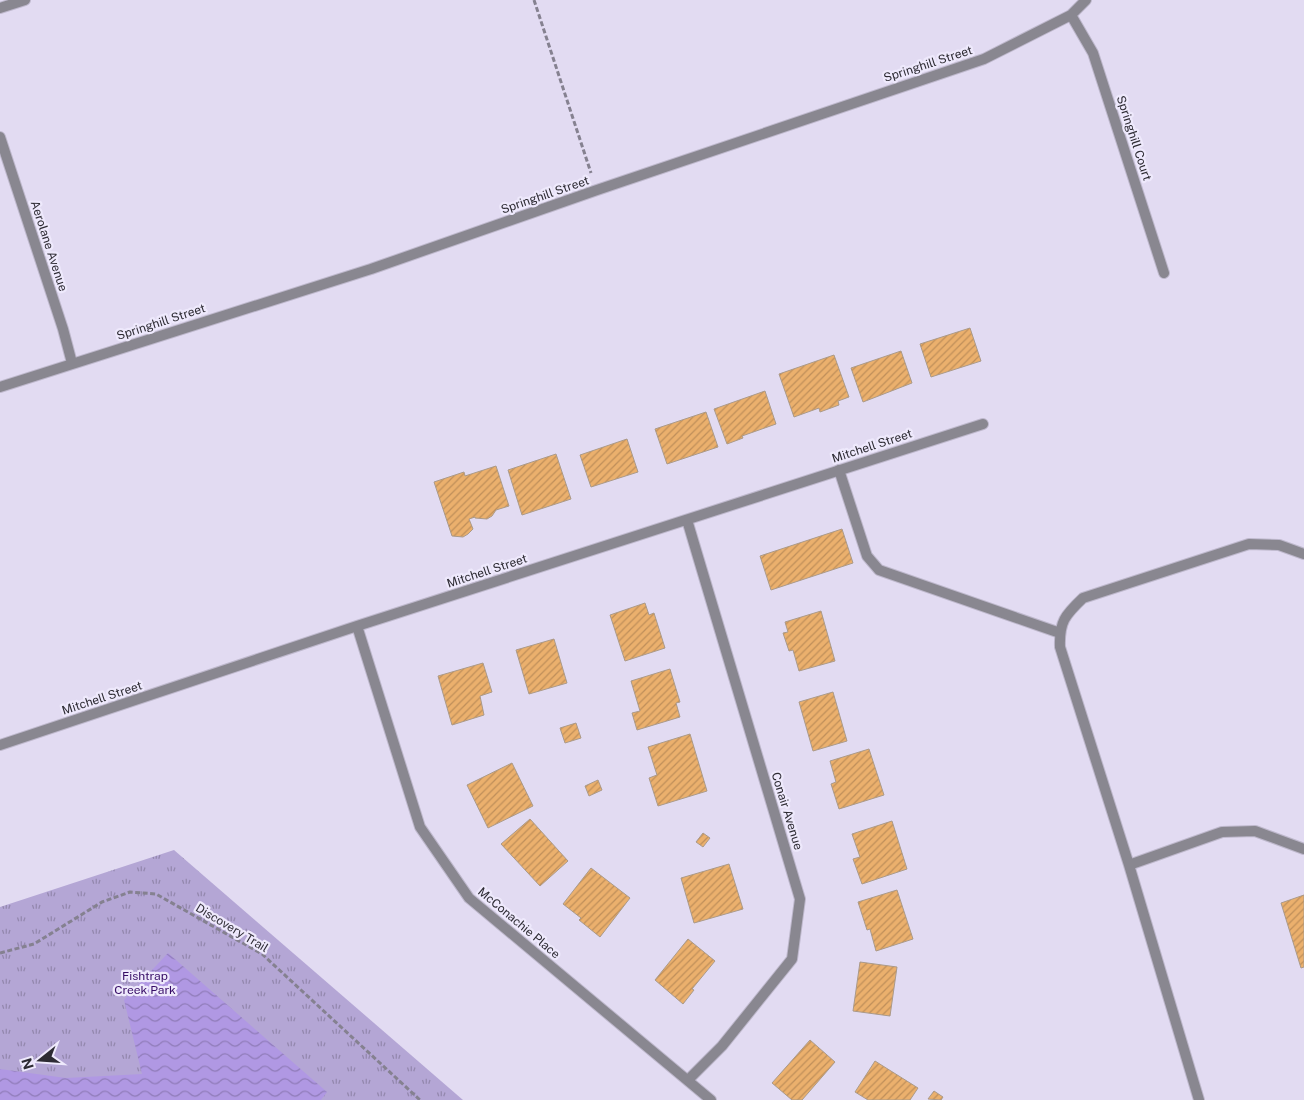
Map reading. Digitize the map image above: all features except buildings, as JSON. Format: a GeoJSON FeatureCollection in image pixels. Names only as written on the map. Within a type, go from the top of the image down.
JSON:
{"type":"FeatureCollection","features":[{"type":"Feature","properties":{"kind":"street"},"geometry":{"type":"LineString","coordinates":[[0,8],[25,0]]}},
{"type":"Feature","properties":{"kind":"street","name":"Springhill Street"},"geometry":{"type":"LineString","coordinates":[[0,387],[371,269],[984,59],[1071,15],[1086,0]]}},
{"type":"Feature","properties":{"kind":"street","name":"Springhill Court"},"geometry":{"type":"LineString","coordinates":[[1071,15],[1093,53],[1164,273]]}},
{"type":"Feature","properties":{"kind":"street","name":"Aerolane Avenue"},"geometry":{"type":"LineString","coordinates":[[0,137],[63,329],[72,363]]}},
{"type":"Feature","properties":{"kind":"street","name":"Mitchell Street"},"geometry":{"type":"LineString","coordinates":[[0,745],[357,626],[982,424]]}},
{"type":"Feature","properties":{"kind":"street"},"geometry":{"type":"LineString","coordinates":[[839,470],[867,556],[879,570],[1060,633]]}},
{"type":"Feature","properties":{"kind":"street","name":"Conair Avenue"},"geometry":{"type":"LineString","coordinates":[[687,520],[800,899],[792,960],[722,1046],[688,1080]]}},
{"type":"Feature","properties":{"kind":"street"},"geometry":{"type":"LineString","coordinates":[[1199,1100],[1129,865],[1060,647],[1060,633],[1066,613],[1083,598],[1249,544],[1279,545],[1304,554]]}},
{"type":"Feature","properties":{"kind":"street","name":"McConachie Place"},"geometry":{"type":"LineString","coordinates":[[357,626],[420,827],[469,898],[711,1100]]}},
{"type":"Feature","properties":{"kind":"street"},"geometry":{"type":"LineString","coordinates":[[1129,865],[1222,832],[1255,831],[1304,849]]}},
{"type":"Feature","properties":{"kind":"path"},"geometry":{"type":"LineString","coordinates":[[534,0],[597,190]]}},
{"type":"Feature","properties":{"kind":"path","name":"Discovery Trail"},"geometry":{"type":"LineString","coordinates":[[0,954],[34,944],[102,902],[130,892],[156,894],[262,954],[420,1100]]}},
{"type":"Feature","properties":{"kind":"green space","name":"Fishtrap Creek Park"},"geometry":{"type":"Polygon","coordinates":[[[174,850],[463,1100],[0,1100],[0,907],[174,850]]]}},
{"type":"Feature","properties":{"kind":"water"},"geometry":{"type":"Polygon","coordinates":[[[168,953],[327,1092],[321,1100],[0,1100],[0,1069],[66,1078],[142,1074],[124,1000],[168,953]]]}}]}
